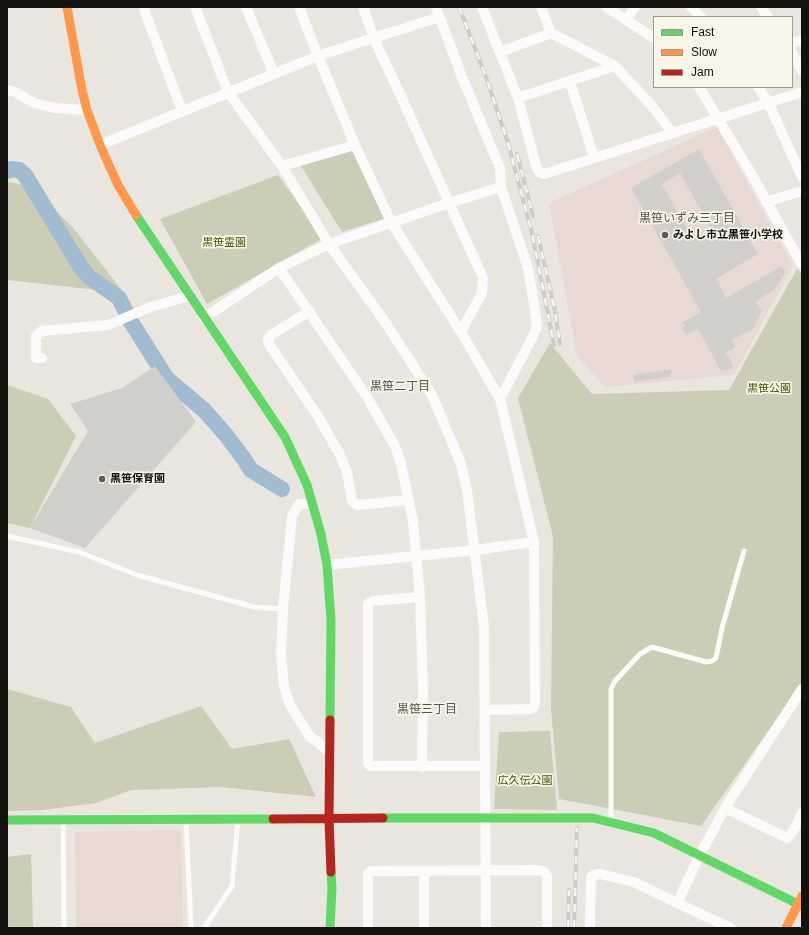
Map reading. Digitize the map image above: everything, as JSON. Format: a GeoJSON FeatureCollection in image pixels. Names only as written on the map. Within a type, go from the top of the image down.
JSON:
{"type":"FeatureCollection","features":[{"type":"Feature","properties":{"kind":"street"},"geometry":{"type":"LineString","coordinates":[[67,7],[87,110],[100,145],[118,185],[138,219],[189,296],[285,437],[307,485],[321,534],[327,565],[331,620],[329,819],[332,888],[330,928]]}},
{"type":"Feature","properties":{"kind":"street"},"geometry":{"type":"LineString","coordinates":[[144,7],[182,111]]}},
{"type":"Feature","properties":{"kind":"street"},"geometry":{"type":"LineString","coordinates":[[194,7],[228,92],[282,166],[329,244],[385,322],[432,395],[461,464],[467,490],[484,627],[486,928]]}},
{"type":"Feature","properties":{"kind":"street"},"geometry":{"type":"LineString","coordinates":[[246,7],[274,74]]}},
{"type":"Feature","properties":{"kind":"street"},"geometry":{"type":"LineString","coordinates":[[299,7],[355,145],[391,222],[461,332],[500,399],[534,542],[535,703],[530,709],[485,710]]}},
{"type":"Feature","properties":{"kind":"street"},"geometry":{"type":"LineString","coordinates":[[363,7],[374,39],[483,278],[482,293],[461,332]]}},
{"type":"Feature","properties":{"kind":"street"},"geometry":{"type":"LineString","coordinates":[[436,7],[462,77],[498,163],[501,174],[501,187],[528,268],[534,304],[536,327],[532,338],[500,399]]}},
{"type":"Feature","properties":{"kind":"street"},"geometry":{"type":"LineString","coordinates":[[482,7],[518,98],[539,172],[544,174],[672,132],[802,92]]}},
{"type":"Feature","properties":{"kind":"street"},"geometry":{"type":"LineString","coordinates":[[541,7],[551,33],[615,66],[646,100],[672,132]]}},
{"type":"Feature","properties":{"kind":"street"},"geometry":{"type":"LineString","coordinates":[[606,7],[653,37]]}},
{"type":"Feature","properties":{"kind":"street"},"geometry":{"type":"LineString","coordinates":[[626,20],[635,7]]}},
{"type":"Feature","properties":{"kind":"street"},"geometry":{"type":"LineString","coordinates":[[691,7],[701,16]]}},
{"type":"Feature","properties":{"kind":"street"},"geometry":{"type":"LineString","coordinates":[[761,7],[767,16]]}},
{"type":"Feature","properties":{"kind":"street"},"geometry":{"type":"LineString","coordinates":[[100,145],[318,56],[439,17]]}},
{"type":"Feature","properties":{"kind":"street"},"geometry":{"type":"LineString","coordinates":[[500,52],[551,33]]}},
{"type":"Feature","properties":{"kind":"street"},"geometry":{"type":"LineString","coordinates":[[793,54],[802,71]]}},
{"type":"Feature","properties":{"kind":"street"},"geometry":{"type":"LineString","coordinates":[[518,98],[615,66]]}},
{"type":"Feature","properties":{"kind":"street"},"geometry":{"type":"LineString","coordinates":[[570,82],[594,157]]}},
{"type":"Feature","properties":{"kind":"street"},"geometry":{"type":"LineString","coordinates":[[700,88],[749,170],[802,265]]}},
{"type":"Feature","properties":{"kind":"street"},"geometry":{"type":"LineString","coordinates":[[759,88],[768,102],[802,177]]}},
{"type":"Feature","properties":{"kind":"street"},"geometry":{"type":"LineString","coordinates":[[7,90],[15,92],[34,103],[54,108],[87,110]]}},
{"type":"Feature","properties":{"kind":"street"},"geometry":{"type":"LineString","coordinates":[[282,166],[355,145]]}},
{"type":"Feature","properties":{"kind":"street"},"geometry":{"type":"LineString","coordinates":[[204,318],[279,268],[329,244],[391,222],[501,187]]}},
{"type":"Feature","properties":{"kind":"street"},"geometry":{"type":"LineString","coordinates":[[766,202],[802,191]]}},
{"type":"Feature","properties":{"kind":"street"},"geometry":{"type":"LineString","coordinates":[[279,268],[310,311],[367,397],[396,446],[413,521],[420,597],[423,687],[422,767]]}},
{"type":"Feature","properties":{"kind":"street"},"geometry":{"type":"LineString","coordinates":[[42,358],[36,358],[36,336],[42,331],[108,325],[148,308],[189,296]]}},
{"type":"Feature","properties":{"kind":"street"},"geometry":{"type":"LineString","coordinates":[[310,311],[270,335],[268,339],[269,344],[319,418],[340,455],[347,472],[352,501],[357,505],[409,500]]}},
{"type":"Feature","properties":{"kind":"street"},"geometry":{"type":"LineString","coordinates":[[312,504],[299,504],[292,516],[283,609],[281,656],[284,686],[290,705],[310,737],[318,742],[329,753]]}},
{"type":"Feature","properties":{"kind":"street"},"geometry":{"type":"LineString","coordinates":[[327,565],[475,550],[534,542]]}},
{"type":"Feature","properties":{"kind":"street"},"geometry":{"type":"LineString","coordinates":[[420,597],[373,601],[368,604],[368,763],[370,766],[484,766]]}},
{"type":"Feature","properties":{"kind":"street"},"geometry":{"type":"LineString","coordinates":[[677,903],[724,808],[802,688]]}},
{"type":"Feature","properties":{"kind":"street"},"geometry":{"type":"LineString","coordinates":[[724,808],[787,838],[794,830],[802,813]]}},
{"type":"Feature","properties":{"kind":"street"},"geometry":{"type":"LineString","coordinates":[[7,820],[485,817],[594,818],[611,821],[654,833],[801,901],[786,928]]}},
{"type":"Feature","properties":{"kind":"street"},"geometry":{"type":"LineString","coordinates":[[368,928],[368,874],[371,871],[540,870],[547,876],[547,928]]}},
{"type":"Feature","properties":{"kind":"street"},"geometry":{"type":"LineString","coordinates":[[424,871],[424,928]]}},
{"type":"Feature","properties":{"kind":"street"},"geometry":{"type":"LineString","coordinates":[[590,928],[592,877],[600,874],[634,882],[731,928]]}},
{"type":"Feature","properties":{"kind":"lane"},"geometry":{"type":"LineString","coordinates":[[7,536],[79,552],[137,575],[254,607],[283,609]]}},
{"type":"Feature","properties":{"kind":"lane"},"geometry":{"type":"LineString","coordinates":[[611,821],[611,689],[615,681],[640,654],[652,647],[706,662],[712,661],[716,658],[722,628],[744,552]]}},
{"type":"Feature","properties":{"kind":"lane"},"geometry":{"type":"LineString","coordinates":[[204,928],[232,886],[238,818]]}},
{"type":"Feature","properties":{"kind":"lane"},"geometry":{"type":"LineString","coordinates":[[186,819],[191,928]]}},
{"type":"Feature","properties":{"kind":"lane"},"geometry":{"type":"LineString","coordinates":[[63,820],[64,928]]}},
{"type":"Feature","properties":{"kind":"shaded area","name":"みよし市立黒笹小学校"},"geometry":{"type":"Polygon","coordinates":[[[717,127],[793,266],[734,375],[605,387],[577,356],[549,203],[717,127]]]}},
{"type":"Feature","properties":{"kind":"shaded area"},"geometry":{"type":"Polygon","coordinates":[[[181,830],[183,928],[76,928],[75,832],[181,830]]]}},
{"type":"Feature","properties":{"kind":"green space"},"geometry":{"type":"Polygon","coordinates":[[[355,145],[392,216],[342,232],[301,166],[355,145]]]}},
{"type":"Feature","properties":{"kind":"green space","name":"黒笹霊園"},"geometry":{"type":"Polygon","coordinates":[[[278,175],[323,238],[207,304],[160,219],[278,175]]]}},
{"type":"Feature","properties":{"kind":"green space"},"geometry":{"type":"Polygon","coordinates":[[[7,182],[32,186],[74,229],[124,293],[7,280],[7,182]]]}},
{"type":"Feature","properties":{"kind":"green space","name":"黒笹公園"},"geometry":{"type":"Polygon","coordinates":[[[797,269],[802,274],[802,683],[701,826],[559,799],[551,709],[553,537],[518,398],[550,343],[592,394],[729,390],[797,269]]]}},
{"type":"Feature","properties":{"kind":"green space"},"geometry":{"type":"Polygon","coordinates":[[[7,385],[48,399],[76,436],[30,528],[7,523],[7,385]]]}},
{"type":"Feature","properties":{"kind":"green space"},"geometry":{"type":"Polygon","coordinates":[[[7,689],[71,707],[95,743],[201,706],[232,749],[289,739],[316,797],[221,787],[131,790],[96,803],[43,810],[7,811],[7,689]]]}},
{"type":"Feature","properties":{"kind":"green space","name":"広久伝公園"},"geometry":{"type":"Polygon","coordinates":[[[550,731],[557,810],[494,809],[499,732],[550,731]]]}},
{"type":"Feature","properties":{"kind":"green space"},"geometry":{"type":"Polygon","coordinates":[[[31,854],[33,928],[7,928],[7,857],[31,854]]]}},
{"type":"Feature","properties":{"kind":"building"},"geometry":{"type":"Polygon","coordinates":[[[699,149],[758,254],[716,279],[726,298],[782,266],[785,273],[774,290],[756,301],[762,311],[753,329],[732,340],[736,347],[726,352],[733,365],[731,369],[721,371],[698,329],[686,335],[682,328],[685,326],[682,323],[701,312],[631,188],[699,149]],[[680,173],[662,184],[693,239],[712,230],[680,173]]]}},
{"type":"Feature","properties":{"kind":"building","name":"黒笹保育園"},"geometry":{"type":"Polygon","coordinates":[[[155,366],[196,422],[85,548],[30,528],[88,431],[70,404],[122,388],[155,366]]]}},
{"type":"Feature","properties":{"kind":"building"},"geometry":{"type":"Polygon","coordinates":[[[672,369],[670,377],[634,382],[633,375],[672,369]]]}},
{"type":"Feature","properties":{"kind":"waterway"},"geometry":{"type":"LineString","coordinates":[[7,171],[11,169],[19,170],[25,175],[82,269],[89,277],[119,298],[131,322],[167,379],[204,410],[226,435],[251,470],[282,489]]}},
{"type":"Feature","properties":{"kind":"railway"},"geometry":{"type":"LineString","coordinates":[[459,7],[486,77],[508,143],[532,233],[554,345]]}},
{"type":"Feature","properties":{"kind":"railway"},"geometry":{"type":"LineString","coordinates":[[517,154],[533,216]]}},
{"type":"Feature","properties":{"kind":"railway"},"geometry":{"type":"LineString","coordinates":[[538,236],[554,306],[560,344]]}},
{"type":"Feature","properties":{"kind":"railway"},"geometry":{"type":"LineString","coordinates":[[574,928],[577,828]]}},
{"type":"Feature","properties":{"kind":"railway"},"geometry":{"type":"LineString","coordinates":[[568,928],[569,890]]}},
{"type":"Feature","properties":{"kind":"traffic: fast"},"geometry":{"type":"LineString","coordinates":[[136,215],[285,437],[307,485],[321,534],[327,565],[331,620],[330,720]]}},
{"type":"Feature","properties":{"kind":"traffic: fast"},"geometry":{"type":"LineString","coordinates":[[383,818],[593,818],[654,833],[802,906]]}},
{"type":"Feature","properties":{"kind":"traffic: fast"},"geometry":{"type":"LineString","coordinates":[[7,820],[273,819]]}},
{"type":"Feature","properties":{"kind":"traffic: fast"},"geometry":{"type":"LineString","coordinates":[[330,928],[332,888],[331,872]]}},
{"type":"Feature","properties":{"kind":"traffic: slow"},"geometry":{"type":"LineString","coordinates":[[67,7],[87,110],[100,145],[118,185],[136,215]]}},
{"type":"Feature","properties":{"kind":"traffic: slow"},"geometry":{"type":"LineString","coordinates":[[786,928],[802,896]]}},
{"type":"Feature","properties":{"kind":"traffic: jam"},"geometry":{"type":"LineString","coordinates":[[330,720],[329,819],[331,872]]}},
{"type":"Feature","properties":{"kind":"traffic: jam"},"geometry":{"type":"LineString","coordinates":[[273,819],[383,818]]}},
{"type":"Feature","properties":{"kind":"place","name":"みよし市立黒笹小学校"},"geometry":{"type":"Point","coordinates":[665,235]}},
{"type":"Feature","properties":{"kind":"place","name":"黒笹保育園"},"geometry":{"type":"Point","coordinates":[102,479]}},
{"type":"Feature","properties":{"kind":"district","name":"黒笹いずみ三丁目"},"geometry":{"type":"Point","coordinates":[687,219]}},
{"type":"Feature","properties":{"kind":"district","name":"黒笹二丁目"},"geometry":{"type":"Point","coordinates":[400,387]}},
{"type":"Feature","properties":{"kind":"district","name":"黒笹三丁目"},"geometry":{"type":"Point","coordinates":[427,710]}}]}
